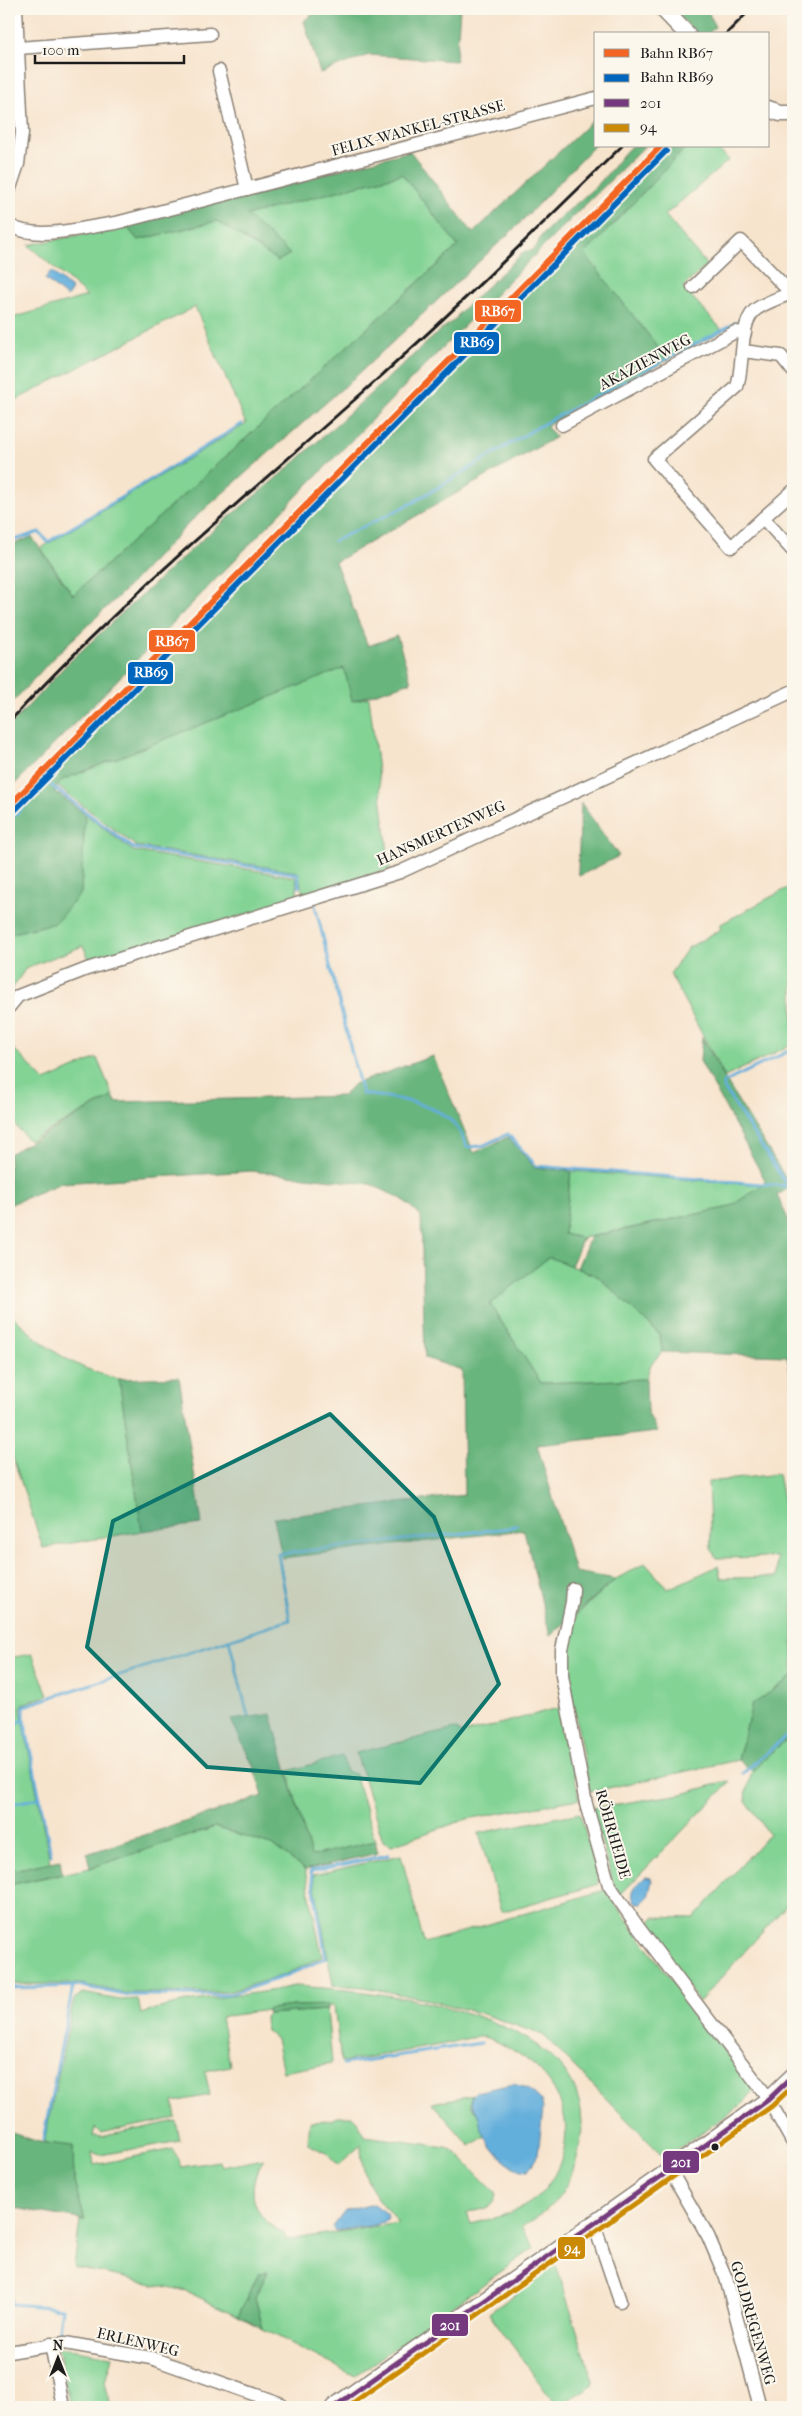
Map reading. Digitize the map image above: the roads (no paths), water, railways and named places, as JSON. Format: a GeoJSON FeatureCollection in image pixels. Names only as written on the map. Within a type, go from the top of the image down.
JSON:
{"type":"FeatureCollection","features":[{"type":"Feature","properties":{"kind":"street"},"geometry":{"type":"LineString","coordinates":[[9,191],[18,164],[22,133],[16,9]]}},
{"type":"Feature","properties":{"kind":"street"},"geometry":{"type":"LineString","coordinates":[[663,9],[681,32]]}},
{"type":"Feature","properties":{"kind":"street"},"geometry":{"type":"LineString","coordinates":[[18,48],[210,34]]}},
{"type":"Feature","properties":{"kind":"street"},"geometry":{"type":"LineString","coordinates":[[218,72],[247,189]]}},
{"type":"Feature","properties":{"kind":"street","name":"FELIX-WANKEL-STRASSE"},"geometry":{"type":"LineString","coordinates":[[9,225],[16,229],[36,234],[116,223],[594,99]]}},
{"type":"Feature","properties":{"kind":"street"},"geometry":{"type":"LineString","coordinates":[[770,110],[780,113],[793,113]]}},
{"type":"Feature","properties":{"kind":"street"},"geometry":{"type":"LineString","coordinates":[[693,287],[741,241],[792,293],[755,311],[750,317],[745,332],[741,374],[737,387],[654,459],[731,548],[793,492]]}},
{"type":"Feature","properties":{"kind":"street","name":"AKAZIENWEG"},"geometry":{"type":"LineString","coordinates":[[562,425],[735,332],[745,332]]}},
{"type":"Feature","properties":{"kind":"street"},"geometry":{"type":"LineString","coordinates":[[743,351],[781,356],[793,371]]}},
{"type":"Feature","properties":{"kind":"street"},"geometry":{"type":"LineString","coordinates":[[764,518],[793,551]]}},
{"type":"Feature","properties":{"kind":"street","name":"HANSMERTENWEG"},"geometry":{"type":"LineString","coordinates":[[9,1007],[18,996],[87,969],[400,872],[793,691]]}},
{"type":"Feature","properties":{"kind":"street","name":"RÖHRHEIDE"},"geometry":{"type":"LineString","coordinates":[[573,1589],[562,1650],[562,1676],[586,1804],[609,1885],[638,1927],[768,2100],[793,2143]]}},
{"type":"Feature","properties":{"kind":"street"},"geometry":{"type":"LineString","coordinates":[[334,2407],[768,2100],[793,2076]]}},
{"type":"Feature","properties":{"kind":"street","name":"GOLDREGENWEG"},"geometry":{"type":"LineString","coordinates":[[670,2170],[708,2236],[726,2278],[760,2407]]}},
{"type":"Feature","properties":{"kind":"street"},"geometry":{"type":"LineString","coordinates":[[591,2226],[596,2233],[620,2301]]}},
{"type":"Feature","properties":{"kind":"street","name":"ERLENWEG"},"geometry":{"type":"LineString","coordinates":[[9,2352],[65,2343],[151,2358],[279,2403],[284,2407]]}},
{"type":"Feature","properties":{"kind":"street"},"geometry":{"type":"LineString","coordinates":[[51,2344],[63,2407]]}},
{"type":"Feature","properties":{"kind":"water"},"geometry":{"type":"Polygon","coordinates":[[[51,271],[72,289],[67,297],[45,279],[51,271]]]}},
{"type":"Feature","properties":{"kind":"water"},"geometry":{"type":"Polygon","coordinates":[[[646,1877],[651,1878],[652,1881],[648,1897],[642,1903],[636,1903],[633,1899],[634,1889],[646,1877]]]}},
{"type":"Feature","properties":{"kind":"water"},"geometry":{"type":"Polygon","coordinates":[[[513,2084],[528,2088],[541,2100],[543,2108],[538,2155],[528,2171],[513,2167],[493,2149],[480,2126],[479,2116],[471,2100],[471,2097],[476,2092],[513,2084]]]}},
{"type":"Feature","properties":{"kind":"water"},"geometry":{"type":"Polygon","coordinates":[[[374,2204],[385,2212],[387,2217],[385,2221],[376,2225],[335,2231],[333,2227],[345,2211],[374,2204]]]}},
{"type":"Feature","properties":{"kind":"waterway"},"geometry":{"type":"LineString","coordinates":[[334,541],[412,503],[543,424],[737,322]]}},
{"type":"Feature","properties":{"kind":"waterway"},"geometry":{"type":"LineString","coordinates":[[9,542],[39,532],[48,542],[242,424]]}},
{"type":"Feature","properties":{"kind":"waterway"},"geometry":{"type":"LineString","coordinates":[[9,821],[48,783],[133,848],[298,874],[299,887]]}},
{"type":"Feature","properties":{"kind":"waterway"},"geometry":{"type":"LineString","coordinates":[[315,905],[362,1094],[405,1100],[436,1111],[452,1122],[461,1134],[467,1147],[482,1146],[508,1134],[536,1166],[787,1186]]}},
{"type":"Feature","properties":{"kind":"waterway"},"geometry":{"type":"LineString","coordinates":[[787,1185],[723,1087],[723,1083],[793,1049]]}},
{"type":"Feature","properties":{"kind":"waterway"},"geometry":{"type":"LineString","coordinates":[[51,1855],[24,1718],[24,1706],[290,1620],[278,1554],[509,1528],[517,1525]]}},
{"type":"Feature","properties":{"kind":"waterway"},"geometry":{"type":"LineString","coordinates":[[229,1640],[248,1716]]}},
{"type":"Feature","properties":{"kind":"waterway"},"geometry":{"type":"LineString","coordinates":[[9,1725],[25,1720]]}},
{"type":"Feature","properties":{"kind":"waterway"},"geometry":{"type":"LineString","coordinates":[[743,1773],[793,1730]]}},
{"type":"Feature","properties":{"kind":"waterway"},"geometry":{"type":"LineString","coordinates":[[9,1804],[40,1798]]}},
{"type":"Feature","properties":{"kind":"waterway"},"geometry":{"type":"LineString","coordinates":[[9,1988],[81,1986],[124,1995],[228,1995],[286,1976],[326,1958],[311,1871],[388,1855]]}},
{"type":"Feature","properties":{"kind":"waterway"},"geometry":{"type":"LineString","coordinates":[[43,2140],[73,1986]]}},
{"type":"Feature","properties":{"kind":"waterway"},"geometry":{"type":"LineString","coordinates":[[343,2064],[481,2043]]}},
{"type":"Feature","properties":{"kind":"waterway"},"geometry":{"type":"LineString","coordinates":[[9,2288],[12,2304],[62,2308],[58,2337],[54,2339]]}},
{"type":"Feature","properties":{"kind":"railway"},"geometry":{"type":"LineString","coordinates":[[728,32],[751,9]]}},
{"type":"Feature","properties":{"kind":"railway"},"geometry":{"type":"LineString","coordinates":[[9,722],[50,678],[137,594],[428,333],[620,148]]}},
{"type":"Feature","properties":{"kind":"rail line","name":"RB67"},"geometry":{"type":"LineString","coordinates":[[9,806],[659,148]]}},
{"type":"Feature","properties":{"kind":"rail line","name":"RB69"},"geometry":{"type":"LineString","coordinates":[[14,811],[666,151]]}}]}
